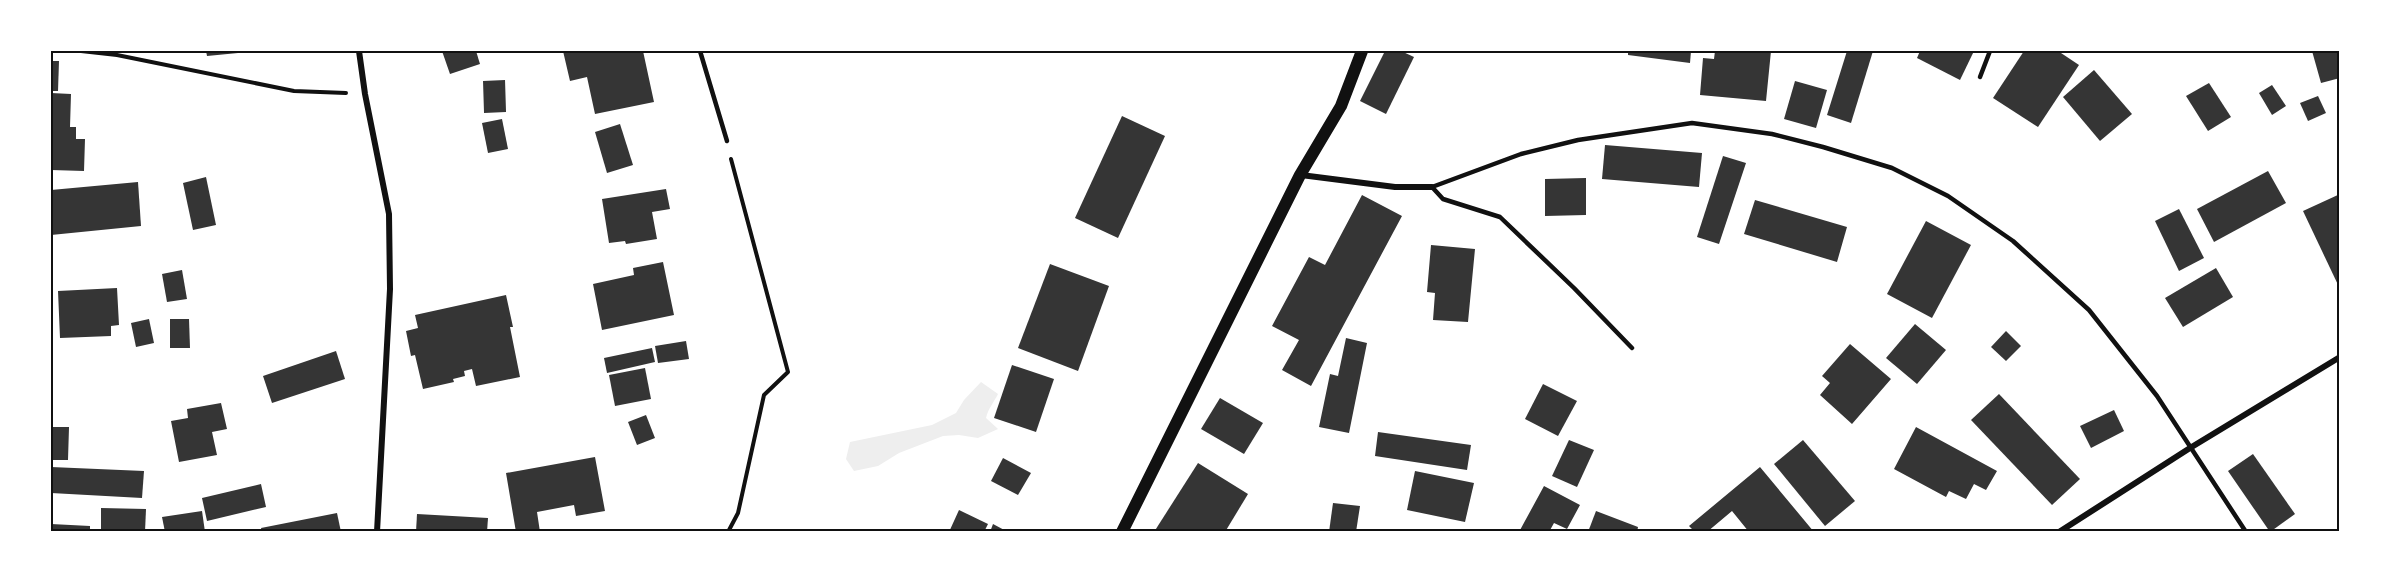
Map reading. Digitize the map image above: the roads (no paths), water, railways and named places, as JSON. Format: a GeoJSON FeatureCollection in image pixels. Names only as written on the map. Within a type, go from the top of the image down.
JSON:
{"type":"FeatureCollection","features":[{"type":"Feature","properties":{"kind":"main road"},"geometry":{"type":"LineString","coordinates":[[1122,532],[1300,175],[1341,106],[1362,51]]}},
{"type":"Feature","properties":{"kind":"street"},"geometry":{"type":"LineString","coordinates":[[359,51],[365,94],[389,214],[390,288],[377,532]]}},
{"type":"Feature","properties":{"kind":"street"},"geometry":{"type":"LineString","coordinates":[[1300,175],[1395,187],[1432,187]]}},
{"type":"Feature","properties":{"kind":"street"},"geometry":{"type":"LineString","coordinates":[[2059,532],[2190,448],[2340,357]]}},
{"type":"Feature","properties":{"kind":"lane"},"geometry":{"type":"LineString","coordinates":[[700,51],[726,141]]}},
{"type":"Feature","properties":{"kind":"lane"},"geometry":{"type":"LineString","coordinates":[[1980,77],[1990,51]]}},
{"type":"Feature","properties":{"kind":"lane"},"geometry":{"type":"LineString","coordinates":[[1632,348],[1500,217],[1443,199],[1432,187],[1521,154],[1578,140],[1692,123],[1772,134],[1892,168],[1948,196],[2013,241],[2089,310],[2157,396],[2246,532]]}}]}
